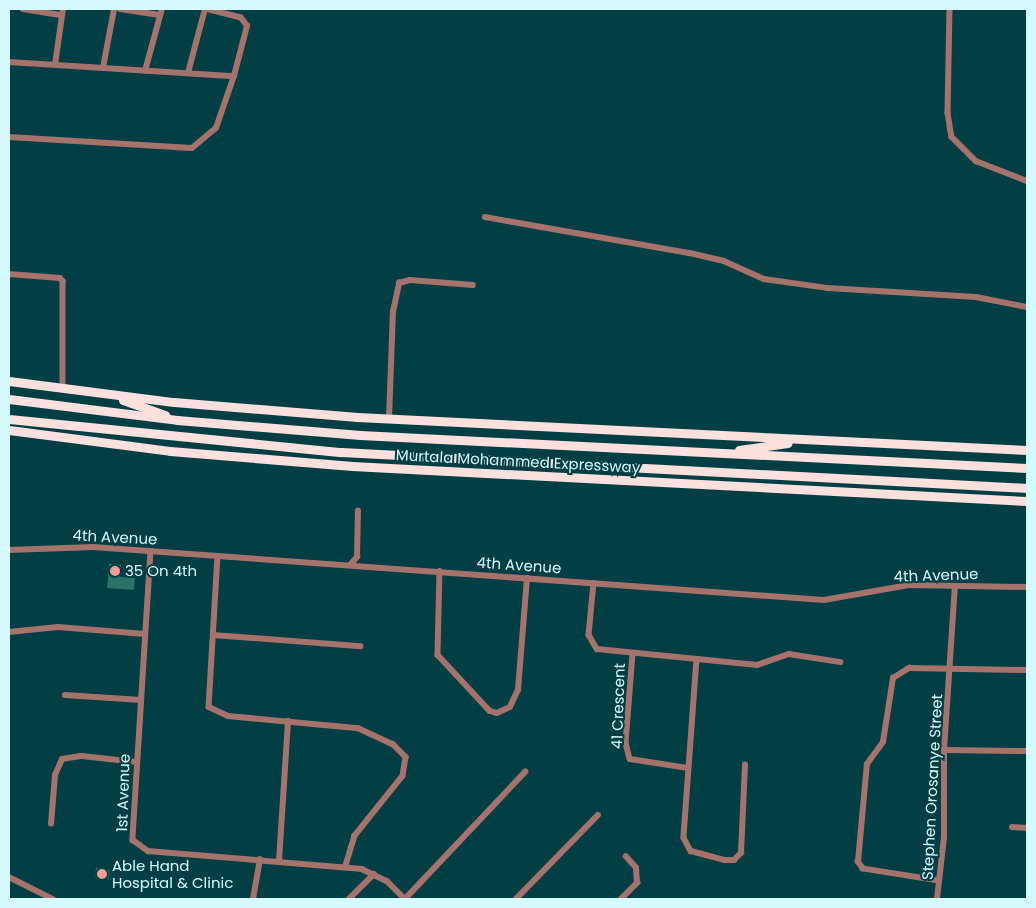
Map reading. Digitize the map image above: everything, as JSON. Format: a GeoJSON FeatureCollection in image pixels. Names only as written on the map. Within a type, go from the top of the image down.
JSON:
{"type":"FeatureCollection","features":[{"type":"Feature","properties":{"kind":"highway"},"geometry":{"type":"LineString","coordinates":[[9,381],[110,395],[389,419],[1027,450]]}},
{"type":"Feature","properties":{"kind":"highway"},"geometry":{"type":"LineString","coordinates":[[110,395],[177,420]]}},
{"type":"Feature","properties":{"kind":"highway","name":"Murtala Mohammed Expressway"},"geometry":{"type":"LineString","coordinates":[[9,399],[177,420],[360,435],[1027,468]]}},
{"type":"Feature","properties":{"kind":"highway","name":"Murtala Mohammed Expressway"},"geometry":{"type":"LineString","coordinates":[[9,418],[278,448],[1027,488]]}},
{"type":"Feature","properties":{"kind":"highway","name":"Murtala Mohammed Expressway"},"geometry":{"type":"LineString","coordinates":[[9,430],[170,451],[305,463],[1027,501]]}},
{"type":"Feature","properties":{"kind":"highway"},"geometry":{"type":"LineString","coordinates":[[718,453],[808,440]]}},
{"type":"Feature","properties":{"kind":"highway"},"geometry":{"type":"LineString","coordinates":[[720,473],[801,489]]}},
{"type":"Feature","properties":{"kind":"street"},"geometry":{"type":"LineString","coordinates":[[23,9],[62,12],[55,65]]}},
{"type":"Feature","properties":{"kind":"street"},"geometry":{"type":"LineString","coordinates":[[103,68],[114,9]]}},
{"type":"Feature","properties":{"kind":"street"},"geometry":{"type":"LineString","coordinates":[[120,9],[161,12],[145,71]]}},
{"type":"Feature","properties":{"kind":"street"},"geometry":{"type":"LineString","coordinates":[[9,137],[192,148],[216,128],[234,76],[247,26],[242,18],[205,9],[188,73]]}},
{"type":"Feature","properties":{"kind":"street"},"geometry":{"type":"LineString","coordinates":[[950,9],[948,113],[952,137],[976,161],[1027,181]]}},
{"type":"Feature","properties":{"kind":"street"},"geometry":{"type":"LineString","coordinates":[[9,62],[234,76]]}},
{"type":"Feature","properties":{"kind":"street"},"geometry":{"type":"LineString","coordinates":[[485,217],[682,251],[724,261],[764,279],[828,288],[976,297],[1027,307]]}},
{"type":"Feature","properties":{"kind":"street"},"geometry":{"type":"LineString","coordinates":[[9,274],[60,278],[63,281],[63,388]]}},
{"type":"Feature","properties":{"kind":"street"},"geometry":{"type":"LineString","coordinates":[[389,419],[393,312],[399,283],[410,280],[472,285]]}},
{"type":"Feature","properties":{"kind":"street"},"geometry":{"type":"LineString","coordinates":[[350,565],[357,557],[358,511]]}},
{"type":"Feature","properties":{"kind":"street","name":"4th Avenue"},"geometry":{"type":"LineString","coordinates":[[9,550],[93,547],[824,600],[909,586],[1027,587]]}},
{"type":"Feature","properties":{"kind":"street","name":"1st Avenue"},"geometry":{"type":"LineString","coordinates":[[151,551],[132,829],[139,846],[148,851],[346,866],[374,874],[405,899]]}},
{"type":"Feature","properties":{"kind":"street"},"geometry":{"type":"LineString","coordinates":[[218,556],[209,707],[228,716],[358,728],[393,744],[406,757],[403,776],[354,836],[346,866]]}},
{"type":"Feature","properties":{"kind":"street"},"geometry":{"type":"LineString","coordinates":[[440,571],[438,654],[490,710],[497,713],[510,708],[518,690],[527,578]]}},
{"type":"Feature","properties":{"kind":"street","name":"41 Crescent"},"geometry":{"type":"LineString","coordinates":[[594,583],[591,643],[606,651],[757,665],[789,654],[840,662]]}},
{"type":"Feature","properties":{"kind":"street","name":"Stephen Orosanye Street"},"geometry":{"type":"LineString","coordinates":[[937,899],[944,838],[944,750],[952,667],[955,586]]}},
{"type":"Feature","properties":{"kind":"street"},"geometry":{"type":"LineString","coordinates":[[9,632],[58,627],[145,634]]}},
{"type":"Feature","properties":{"kind":"street"},"geometry":{"type":"LineString","coordinates":[[213,635],[361,646]]}},
{"type":"Feature","properties":{"kind":"street","name":"41 Crescent"},"geometry":{"type":"LineString","coordinates":[[633,654],[626,743],[630,759],[688,768]]}},
{"type":"Feature","properties":{"kind":"street"},"geometry":{"type":"LineString","coordinates":[[697,659],[688,768],[686,845],[708,857],[734,860],[743,844],[744,765]]}},
{"type":"Feature","properties":{"kind":"street"},"geometry":{"type":"LineString","coordinates":[[939,881],[863,869],[858,862],[867,764],[883,742],[893,678],[909,668],[952,667],[1027,670]]}},
{"type":"Feature","properties":{"kind":"street"},"geometry":{"type":"LineString","coordinates":[[65,695],[141,700]]}},
{"type":"Feature","properties":{"kind":"street"},"geometry":{"type":"LineString","coordinates":[[279,861],[288,721]]}},
{"type":"Feature","properties":{"kind":"street"},"geometry":{"type":"LineString","coordinates":[[944,750],[1027,752]]}},
{"type":"Feature","properties":{"kind":"street"},"geometry":{"type":"LineString","coordinates":[[51,824],[55,775],[62,758],[82,756],[136,762]]}},
{"type":"Feature","properties":{"kind":"street"},"geometry":{"type":"LineString","coordinates":[[405,899],[525,772]]}},
{"type":"Feature","properties":{"kind":"street"},"geometry":{"type":"LineString","coordinates":[[516,899],[598,815]]}},
{"type":"Feature","properties":{"kind":"street"},"geometry":{"type":"LineString","coordinates":[[1012,828],[1027,828]]}},
{"type":"Feature","properties":{"kind":"street"},"geometry":{"type":"LineString","coordinates":[[621,899],[637,883],[636,868],[626,857]]}},
{"type":"Feature","properties":{"kind":"street"},"geometry":{"type":"LineString","coordinates":[[253,899],[260,860]]}},
{"type":"Feature","properties":{"kind":"street"},"geometry":{"type":"LineString","coordinates":[[349,899],[374,874]]}},
{"type":"Feature","properties":{"kind":"street"},"geometry":{"type":"LineString","coordinates":[[9,877],[53,899]]}},
{"type":"Feature","properties":{"kind":"building","name":"35 On 4th"},"geometry":{"type":"Polygon","coordinates":[[[109,564],[121,565],[120,577],[135,578],[134,590],[107,588],[109,564]]]}},
{"type":"Feature","properties":{"kind":"building","name":"Able Hand Hospital & Clinic"},"geometry":{"type":"Polygon","coordinates":[[[96,868],[110,870],[109,879],[95,877],[96,868]]]}},
{"type":"Feature","properties":{"kind":"place","name":"35 On 4th"},"geometry":{"type":"Point","coordinates":[115,571]}},
{"type":"Feature","properties":{"kind":"place","name":"Able Hand Hospital & Clinic"},"geometry":{"type":"Point","coordinates":[102,874]}}]}
